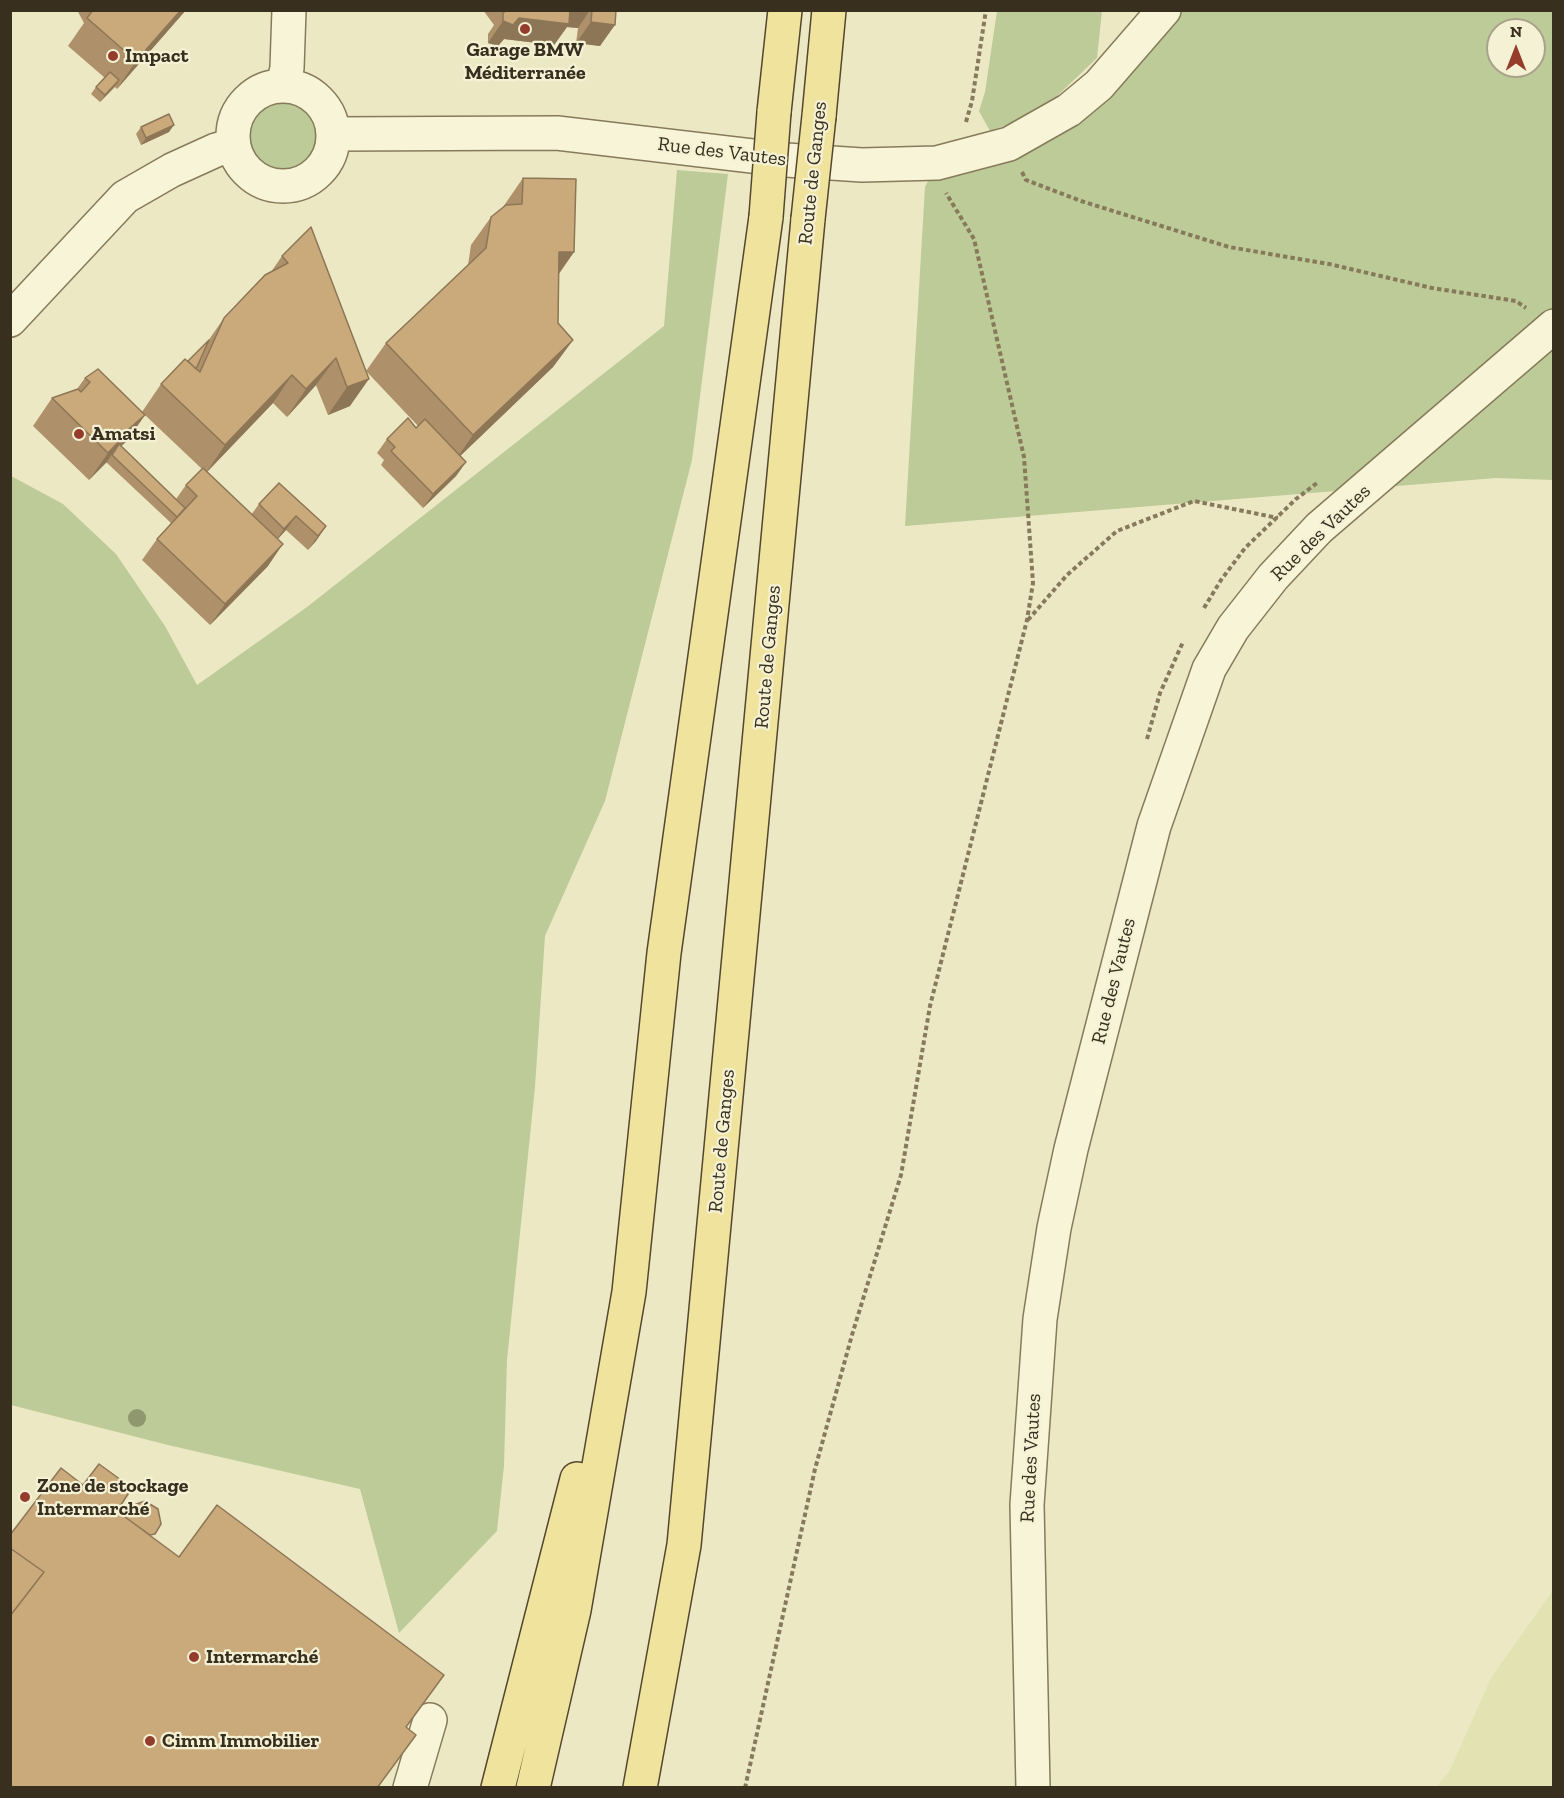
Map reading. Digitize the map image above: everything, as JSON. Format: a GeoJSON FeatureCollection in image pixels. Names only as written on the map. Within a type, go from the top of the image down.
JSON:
{"type":"FeatureCollection","features":[{"type":"Feature","properties":{"kind":"main road"},"geometry":{"type":"LineString","coordinates":[[533,1788],[574,1610],[628,1292],[664,952],[766,217],[785,10]]}},
{"type":"Feature","properties":{"kind":"main road","name":"Route de Ganges"},"geometry":{"type":"LineString","coordinates":[[640,1788],[684,1545],[808,219],[830,10]]}},
{"type":"Feature","properties":{"kind":"main road"},"geometry":{"type":"LineString","coordinates":[[498,1788],[548,1584],[628,1292]]}},
{"type":"Feature","properties":{"kind":"street"},"geometry":{"type":"LineString","coordinates":[[283,85],[287,68],[289,10]]}},
{"type":"Feature","properties":{"kind":"street","name":"Rue des Vautes"},"geometry":{"type":"LineString","coordinates":[[334,134],[557,133],[786,160],[862,165],[952,159],[1009,144],[1069,110],[1099,85],[1164,10]]}},
{"type":"Feature","properties":{"kind":"street"},"geometry":{"type":"LineString","coordinates":[[283,85],[312,94],[323,105],[334,134],[328,158],[321,169],[312,178],[288,186],[263,183],[252,177],[240,163],[233,145],[235,120],[248,99],[270,87],[283,85]]}},
{"type":"Feature","properties":{"kind":"street"},"geometry":{"type":"LineString","coordinates":[[10,320],[124,197],[172,170],[216,150],[233,145]]}},
{"type":"Feature","properties":{"kind":"street","name":"Rue des Vautes"},"geometry":{"type":"LineString","coordinates":[[1033,1788],[1027,1505],[1039,1331],[1053,1239],[1071,1149],[1154,826],[1209,669],[1233,628],[1273,577],[1319,528],[1554,326]]}},
{"type":"Feature","properties":{"kind":"street"},"geometry":{"type":"LineString","coordinates":[[410,1788],[430,1720]]}},
{"type":"Feature","properties":{"kind":"path"},"geometry":{"type":"LineString","coordinates":[[745,1788],[815,1469],[852,1335],[902,1175],[930,1006],[1027,620],[1033,583],[1024,457],[974,239],[941,186],[965,128],[972,101],[986,10]]}},
{"type":"Feature","properties":{"kind":"path"},"geometry":{"type":"LineString","coordinates":[[1009,144],[1026,180],[1104,208],[1229,247],[1329,264],[1432,288],[1516,301]]}},
{"type":"Feature","properties":{"kind":"path"},"geometry":{"type":"LineString","coordinates":[[1027,620],[1067,575],[1117,531],[1194,501],[1278,518]]}},
{"type":"Feature","properties":{"kind":"green space"},"geometry":{"type":"Polygon","coordinates":[[[997,11],[1102,11],[1097,58],[1056,97],[1017,121],[990,131],[979,111],[985,92],[997,11]]]}},
{"type":"Feature","properties":{"kind":"green space"},"geometry":{"type":"Polygon","coordinates":[[[1164,11],[1553,11],[1553,480],[1496,478],[905,526],[925,187],[937,163],[1009,144],[1164,11]]]}},
{"type":"Feature","properties":{"kind":"green space"},"geometry":{"type":"Polygon","coordinates":[[[283,103],[296,106],[307,113],[314,124],[317,137],[314,150],[307,161],[296,168],[283,171],[270,168],[259,161],[252,150],[249,137],[252,124],[259,113],[270,106],[283,103]]]}},
{"type":"Feature","properties":{"kind":"green space"},"geometry":{"type":"Polygon","coordinates":[[[677,170],[728,174],[692,460],[605,801],[545,936],[535,1087],[507,1360],[504,1466],[497,1531],[399,1633],[360,1489],[168,1445],[11,1405],[11,476],[63,504],[116,554],[165,626],[197,685],[307,607],[664,326],[677,170]]]}},
{"type":"Feature","properties":{"kind":"green space"},"geometry":{"type":"Polygon","coordinates":[[[1553,1590],[1553,1787],[1436,1787],[1449,1772],[1491,1678],[1553,1590]]]}},
{"type":"Feature","properties":{"kind":"building"},"geometry":{"type":"Polygon","coordinates":[[[93,10],[181,10],[136,61],[87,18],[93,10]]]}},
{"type":"Feature","properties":{"kind":"building"},"geometry":{"type":"Polygon","coordinates":[[[507,10],[570,10],[569,24],[519,18],[513,25],[503,21],[503,13],[507,10]]]}},
{"type":"Feature","properties":{"kind":"building"},"geometry":{"type":"Polygon","coordinates":[[[592,10],[616,10],[615,25],[591,22],[592,10]]]}},
{"type":"Feature","properties":{"kind":"building"},"geometry":{"type":"Polygon","coordinates":[[[110,72],[119,80],[105,95],[96,87],[110,72]]]}},
{"type":"Feature","properties":{"kind":"building"},"geometry":{"type":"Polygon","coordinates":[[[169,114],[174,125],[146,138],[141,127],[169,114]]]}},
{"type":"Feature","properties":{"kind":"building"},"geometry":{"type":"Polygon","coordinates":[[[523,178],[576,179],[574,252],[559,252],[558,323],[573,340],[473,435],[386,343],[486,248],[491,217],[506,205],[522,204],[523,178]]]}},
{"type":"Feature","properties":{"kind":"building"},"geometry":{"type":"Polygon","coordinates":[[[311,227],[369,379],[347,387],[336,358],[306,389],[292,375],[225,445],[161,384],[185,359],[200,372],[224,318],[265,275],[288,263],[282,256],[311,227]]]}},
{"type":"Feature","properties":{"kind":"building"},"geometry":{"type":"Polygon","coordinates":[[[209,340],[196,369],[188,361],[209,340]]]}},
{"type":"Feature","properties":{"kind":"building"},"geometry":{"type":"Polygon","coordinates":[[[98,369],[145,415],[124,433],[126,434],[108,453],[52,398],[78,389],[81,392],[90,382],[85,378],[98,369]]]}},
{"type":"Feature","properties":{"kind":"building"},"geometry":{"type":"Polygon","coordinates":[[[408,418],[416,428],[425,419],[466,462],[433,494],[391,451],[395,447],[387,439],[408,418]]]}},
{"type":"Feature","properties":{"kind":"building"},"geometry":{"type":"Polygon","coordinates":[[[119,444],[185,508],[177,517],[112,455],[119,444]]]}},
{"type":"Feature","properties":{"kind":"building"},"geometry":{"type":"Polygon","coordinates":[[[203,468],[283,544],[225,604],[157,539],[197,496],[186,485],[203,468]]]}},
{"type":"Feature","properties":{"kind":"building"},"geometry":{"type":"Polygon","coordinates":[[[279,483],[326,526],[318,536],[296,516],[284,529],[259,504],[279,483]]]}},
{"type":"Feature","properties":{"kind":"building","name":"Intermarché"},"geometry":{"type":"Polygon","coordinates":[[[99,1464],[132,1488],[117,1511],[179,1557],[217,1505],[444,1675],[406,1727],[416,1735],[377,1788],[10,1788],[10,1616],[44,1572],[10,1548],[10,1535],[61,1468],[83,1485],[99,1464]]]}},
{"type":"Feature","properties":{"kind":"building"},"geometry":{"type":"Polygon","coordinates":[[[145,1501],[158,1509],[161,1524],[155,1534],[150,1535],[125,1517],[128,1507],[145,1501]]]}},
{"type":"Feature","properties":{"kind":"building"},"geometry":{"type":"Polygon","coordinates":[[[10,1548],[44,1572],[10,1616],[10,1548]]]}},
{"type":"Feature","properties":{"kind":"place","name":"Garage BMW Méditerranée"},"geometry":{"type":"Point","coordinates":[525,29]}},
{"type":"Feature","properties":{"kind":"place","name":"Impact"},"geometry":{"type":"Point","coordinates":[113,56]}},
{"type":"Feature","properties":{"kind":"place","name":"Amatsi"},"geometry":{"type":"Point","coordinates":[79,434]}},
{"type":"Feature","properties":{"kind":"place","name":"Zone de stockage Intermarché"},"geometry":{"type":"Point","coordinates":[25,1497]}},
{"type":"Feature","properties":{"kind":"place","name":"Intermarché"},"geometry":{"type":"Point","coordinates":[194,1657]}},
{"type":"Feature","properties":{"kind":"place","name":"Cimm Immobilier"},"geometry":{"type":"Point","coordinates":[150,1741]}}]}
